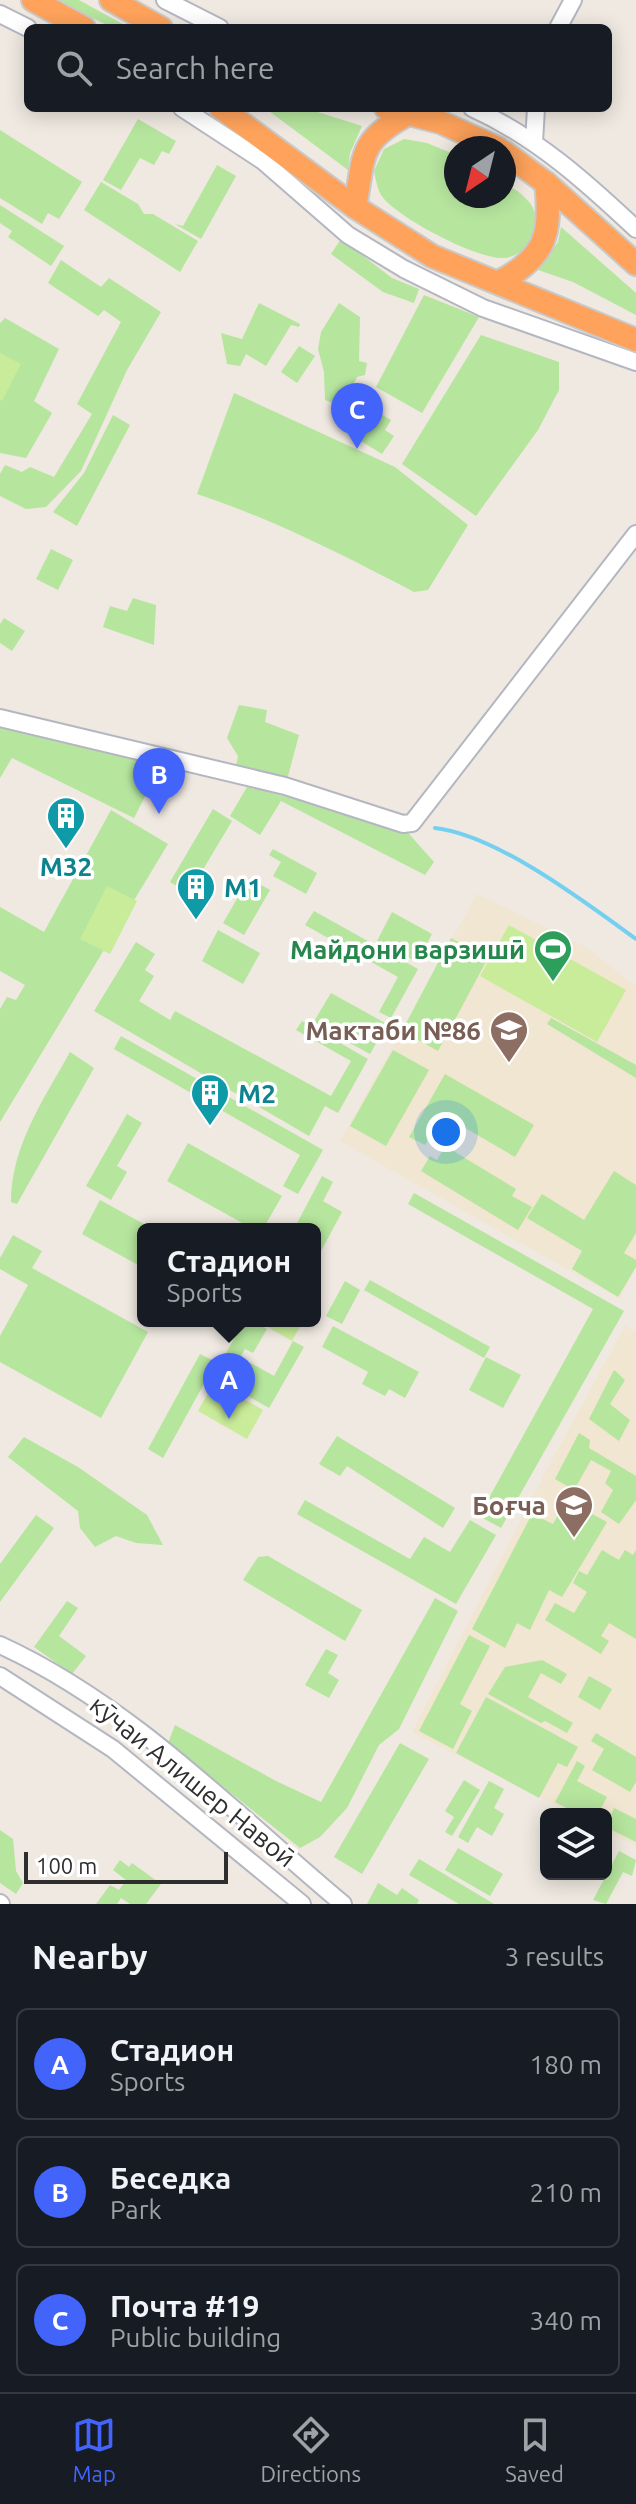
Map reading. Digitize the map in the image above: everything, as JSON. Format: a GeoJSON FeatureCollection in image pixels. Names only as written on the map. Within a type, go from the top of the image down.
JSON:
{"type":"FeatureCollection","features":[{"type":"Feature","properties":{"kind":"highway"},"geometry":{"type":"LineString","coordinates":[[33,0],[77,24]]}},
{"type":"Feature","properties":{"kind":"highway"},"geometry":{"type":"LineString","coordinates":[[111,0],[154,24]]}},
{"type":"Feature","properties":{"kind":"highway"},"geometry":{"type":"LineString","coordinates":[[226,112],[355,207],[432,256],[636,340]]}},
{"type":"Feature","properties":{"kind":"highway"},"geometry":{"type":"LineString","coordinates":[[355,207],[361,165],[369,145],[396,112]]}},
{"type":"Feature","properties":{"kind":"highway"},"geometry":{"type":"LineString","coordinates":[[401,112],[440,122],[471,136]]}},
{"type":"Feature","properties":{"kind":"highway"},"geometry":{"type":"LineString","coordinates":[[516,161],[546,183],[636,264]]}},
{"type":"Feature","properties":{"kind":"highway"},"geometry":{"type":"LineString","coordinates":[[499,282],[538,254],[545,240],[549,220],[546,183]]}},
{"type":"Feature","properties":{"kind":"street"},"geometry":{"type":"LineString","coordinates":[[165,0],[210,24]]}},
{"type":"Feature","properties":{"kind":"street"},"geometry":{"type":"LineString","coordinates":[[557,24],[573,0]]}},
{"type":"Feature","properties":{"kind":"street"},"geometry":{"type":"LineString","coordinates":[[0,14],[24,26]]}},
{"type":"Feature","properties":{"kind":"street"},"geometry":{"type":"LineString","coordinates":[[188,112],[263,161],[348,235],[404,269],[483,308],[636,362]]}},
{"type":"Feature","properties":{"kind":"street"},"geometry":{"type":"LineString","coordinates":[[479,112],[534,142],[575,171],[636,229]]}},
{"type":"Feature","properties":{"kind":"street"},"geometry":{"type":"LineString","coordinates":[[534,142],[536,112]]}},
{"type":"Feature","properties":{"kind":"street"},"geometry":{"type":"LineString","coordinates":[[0,718],[60,729],[285,786],[403,824],[412,823],[636,534]]}},
{"type":"Feature","properties":{"kind":"street","name":"кӯчаи Алишер Навоӣ"},"geometry":{"type":"LineString","coordinates":[[0,1645],[99,1701],[146,1735],[343,1904]]}},
{"type":"Feature","properties":{"kind":"street"},"geometry":{"type":"LineString","coordinates":[[0,1676],[113,1749],[302,1904]]}},
{"type":"Feature","properties":{"kind":"shaded area","name":"Мактаби №86"},"geometry":{"type":"Polygon","coordinates":[[[477,894],[586,947],[636,987],[636,1265],[620,1299],[340,1141],[477,894]]]}},
{"type":"Feature","properties":{"kind":"shaded area","name":"Боғча"},"geometry":{"type":"Polygon","coordinates":[[[625,1326],[636,1332],[636,1846],[612,1834],[612,1808],[561,1808],[412,1732],[553,1458],[625,1326]]]}},
{"type":"Feature","properties":{"kind":"green space"},"geometry":{"type":"Polygon","coordinates":[[[55,0],[79,0],[123,24],[105,24],[55,0]]]}},
{"type":"Feature","properties":{"kind":"green space"},"geometry":{"type":"Polygon","coordinates":[[[270,112],[318,112],[362,126],[350,153],[348,170],[270,112]]]}},
{"type":"Feature","properties":{"kind":"green space"},"geometry":{"type":"Polygon","coordinates":[[[138,119],[176,141],[169,154],[162,151],[154,165],[140,158],[121,190],[103,180],[138,119]]]}},
{"type":"Feature","properties":{"kind":"green space"},"geometry":{"type":"Polygon","coordinates":[[[0,130],[82,182],[59,219],[48,213],[42,224],[0,198],[0,130]]]}},
{"type":"Feature","properties":{"kind":"green space"},"geometry":{"type":"Polygon","coordinates":[[[404,139],[444,150],[444,208],[516,208],[516,190],[532,206],[535,215],[536,224],[530,241],[517,254],[499,258],[472,251],[422,227],[394,208],[379,190],[374,171],[384,149],[404,139]]]}},
{"type":"Feature","properties":{"kind":"green space"},"geometry":{"type":"Polygon","coordinates":[[[217,165],[236,176],[201,239],[175,224],[183,226],[217,165]]]}},
{"type":"Feature","properties":{"kind":"green space"},"geometry":{"type":"Polygon","coordinates":[[[101,182],[138,204],[144,214],[153,214],[198,241],[180,272],[84,210],[101,182]]]}},
{"type":"Feature","properties":{"kind":"green space"},"geometry":{"type":"Polygon","coordinates":[[[0,205],[64,246],[51,266],[8,237],[12,231],[0,223],[0,205]]]}},
{"type":"Feature","properties":{"kind":"green space"},"geometry":{"type":"Polygon","coordinates":[[[561,227],[636,293],[636,315],[573,282],[538,270],[558,242],[561,227]]]}},
{"type":"Feature","properties":{"kind":"green space"},"geometry":{"type":"Polygon","coordinates":[[[341,239],[392,278],[419,289],[414,303],[383,292],[331,254],[341,239]]]}},
{"type":"Feature","properties":{"kind":"green space"},"geometry":{"type":"Polygon","coordinates":[[[61,260],[101,287],[109,278],[161,312],[127,370],[81,471],[46,507],[26,509],[0,496],[0,474],[5,465],[22,472],[30,467],[54,477],[92,414],[77,404],[121,322],[104,310],[98,316],[48,283],[61,260]]]}},
{"type":"Feature","properties":{"kind":"green space"},"geometry":{"type":"Polygon","coordinates":[[[424,295],[479,317],[422,413],[376,387],[424,295]]]}},
{"type":"Feature","properties":{"kind":"green space"},"geometry":{"type":"Polygon","coordinates":[[[259,303],[300,324],[299,327],[291,325],[266,366],[246,354],[240,366],[227,364],[221,333],[242,339],[259,303]]]}},
{"type":"Feature","properties":{"kind":"green space"},"geometry":{"type":"Polygon","coordinates":[[[339,303],[360,317],[359,361],[367,363],[365,375],[357,377],[343,407],[325,400],[324,372],[318,349],[321,332],[339,303]]]}},
{"type":"Feature","properties":{"kind":"green space"},"geometry":{"type":"Polygon","coordinates":[[[5,318],[59,349],[34,401],[52,413],[26,458],[0,453],[0,323],[5,318]]]}},
{"type":"Feature","properties":{"kind":"green space"},"geometry":{"type":"Polygon","coordinates":[[[481,335],[559,362],[559,390],[538,430],[476,516],[402,464],[481,335]]]}},
{"type":"Feature","properties":{"kind":"green space"},"geometry":{"type":"Polygon","coordinates":[[[299,346],[315,356],[297,383],[281,372],[299,346]]]}},
{"type":"Feature","properties":{"kind":"green space"},"geometry":{"type":"Polygon","coordinates":[[[0,353],[21,364],[2,401],[0,400],[0,353]]]}},
{"type":"Feature","properties":{"kind":"green space"},"geometry":{"type":"Polygon","coordinates":[[[234,393],[395,467],[468,525],[428,590],[414,592],[280,526],[197,494],[234,393]]]}},
{"type":"Feature","properties":{"kind":"green space"},"geometry":{"type":"Polygon","coordinates":[[[362,411],[375,419],[379,413],[391,420],[385,430],[394,436],[382,454],[348,433],[362,411]]]}},
{"type":"Feature","properties":{"kind":"green space"},"geometry":{"type":"Polygon","coordinates":[[[113,415],[130,425],[77,526],[53,512],[84,473],[113,415]]]}},
{"type":"Feature","properties":{"kind":"green space"},"geometry":{"type":"Polygon","coordinates":[[[51,549],[73,560],[58,590],[36,579],[51,549]]]}},
{"type":"Feature","properties":{"kind":"green space"},"geometry":{"type":"Polygon","coordinates":[[[133,598],[156,605],[154,645],[103,627],[110,606],[127,611],[133,598]]]}},
{"type":"Feature","properties":{"kind":"green space"},"geometry":{"type":"Polygon","coordinates":[[[4,618],[25,631],[12,651],[0,643],[0,624],[4,618]]]}},
{"type":"Feature","properties":{"kind":"green space"},"geometry":{"type":"Polygon","coordinates":[[[239,705],[267,710],[265,722],[299,735],[287,780],[235,770],[238,756],[227,738],[239,705]]]}},
{"type":"Feature","properties":{"kind":"green space"},"geometry":{"type":"Polygon","coordinates":[[[0,723],[162,763],[134,818],[12,758],[0,778],[0,723]]]}},
{"type":"Feature","properties":{"kind":"green space"},"geometry":{"type":"Polygon","coordinates":[[[247,787],[402,826],[434,862],[425,875],[281,801],[260,835],[230,816],[247,787]]]}},
{"type":"Feature","properties":{"kind":"green space"},"geometry":{"type":"Polygon","coordinates":[[[213,809],[232,821],[189,893],[170,882],[213,809]]]}},
{"type":"Feature","properties":{"kind":"green space"},"geometry":{"type":"Polygon","coordinates":[[[111,810],[168,844],[0,1122],[0,1009],[7,997],[16,1000],[25,985],[0,971],[0,907],[44,932],[111,810]]]}},
{"type":"Feature","properties":{"kind":"green space"},"geometry":{"type":"Polygon","coordinates":[[[273,849],[317,873],[306,894],[273,876],[281,862],[269,855],[273,849]]]}},
{"type":"Feature","properties":{"kind":"green space"},"geometry":{"type":"Polygon","coordinates":[[[249,878],[270,890],[244,935],[223,923],[249,878]]]}},
{"type":"Feature","properties":{"kind":"green space"},"geometry":{"type":"Polygon","coordinates":[[[107,886],[137,901],[110,954],[80,939],[107,886]]]}},
{"type":"Feature","properties":{"kind":"green space"},"geometry":{"type":"Polygon","coordinates":[[[314,911],[418,969],[391,1018],[379,1012],[398,977],[305,925],[314,911]]]}},
{"type":"Feature","properties":{"kind":"green space"},"geometry":{"type":"Polygon","coordinates":[[[392,912],[432,934],[417,962],[377,941],[392,912]]]}},
{"type":"Feature","properties":{"kind":"green space","name":"Майдони варзишӣ"},"geometry":{"type":"Polygon","coordinates":[[[509,925],[626,990],[597,1042],[480,976],[509,925]]]}},
{"type":"Feature","properties":{"kind":"green space"},"geometry":{"type":"Polygon","coordinates":[[[218,930],[260,953],[243,984],[202,961],[218,930]]]}},
{"type":"Feature","properties":{"kind":"green space"},"geometry":{"type":"Polygon","coordinates":[[[451,938],[488,958],[438,1051],[402,1031],[451,938]]]}},
{"type":"Feature","properties":{"kind":"green space"},"geometry":{"type":"Polygon","coordinates":[[[136,942],[155,954],[145,970],[154,976],[139,1001],[170,1020],[175,1011],[331,1096],[351,1061],[296,1030],[302,1021],[368,1059],[338,1113],[325,1106],[309,1136],[94,1011],[136,942]]]}},
{"type":"Feature","properties":{"kind":"green space"},"geometry":{"type":"Polygon","coordinates":[[[331,993],[387,1024],[370,1054],[313,1023],[331,993]]]}},
{"type":"Feature","properties":{"kind":"green space"},"geometry":{"type":"Polygon","coordinates":[[[551,1018],[636,1065],[636,1078],[547,1024],[551,1018]]]}},
{"type":"Feature","properties":{"kind":"green space"},"geometry":{"type":"Polygon","coordinates":[[[121,1036],[323,1150],[298,1194],[283,1186],[300,1155],[114,1049],[121,1036]]]}},
{"type":"Feature","properties":{"kind":"green space"},"geometry":{"type":"Polygon","coordinates":[[[393,1050],[429,1070],[386,1146],[350,1126],[393,1050]]]}},
{"type":"Feature","properties":{"kind":"green space"},"geometry":{"type":"Polygon","coordinates":[[[70,1052],[94,1068],[17,1204],[11,1202],[12,1181],[23,1142],[70,1052]]]}},
{"type":"Feature","properties":{"kind":"green space"},"geometry":{"type":"Polygon","coordinates":[[[445,1074],[534,1125],[515,1157],[443,1115],[425,1145],[409,1137],[445,1074]]]}},
{"type":"Feature","properties":{"kind":"green space"},"geometry":{"type":"Polygon","coordinates":[[[127,1114],[142,1123],[117,1166],[127,1172],[111,1200],[86,1186],[127,1114]]]}},
{"type":"Feature","properties":{"kind":"green space"},"geometry":{"type":"Polygon","coordinates":[[[188,1143],[282,1196],[266,1223],[242,1223],[167,1181],[188,1143]]]}},
{"type":"Feature","properties":{"kind":"green space"},"geometry":{"type":"Polygon","coordinates":[[[445,1146],[516,1189],[512,1196],[532,1207],[518,1230],[421,1171],[430,1156],[437,1160],[445,1146]]]}},
{"type":"Feature","properties":{"kind":"green space"},"geometry":{"type":"Polygon","coordinates":[[[614,1171],[636,1185],[636,1233],[624,1253],[636,1260],[636,1267],[618,1297],[572,1269],[582,1251],[527,1218],[542,1194],[584,1220],[614,1171]]]}},
{"type":"Feature","properties":{"kind":"green space"},"geometry":{"type":"Polygon","coordinates":[[[322,1176],[333,1182],[323,1201],[342,1212],[321,1251],[321,1223],[297,1223],[322,1176]]]}},
{"type":"Feature","properties":{"kind":"green space"},"geometry":{"type":"Polygon","coordinates":[[[414,1193],[624,1311],[501,1528],[479,1516],[593,1309],[408,1204],[414,1193]]]}},
{"type":"Feature","properties":{"kind":"green space"},"geometry":{"type":"Polygon","coordinates":[[[100,1200],[142,1223],[137,1223],[137,1264],[82,1234],[100,1200]]]}},
{"type":"Feature","properties":{"kind":"green space"},"geometry":{"type":"Polygon","coordinates":[[[13,1235],[42,1251],[32,1268],[148,1332],[101,1418],[0,1362],[0,1336],[28,1285],[0,1269],[0,1258],[13,1235]]]}},
{"type":"Feature","properties":{"kind":"green space"},"geometry":{"type":"Polygon","coordinates":[[[370,1280],[490,1347],[484,1358],[364,1290],[370,1280]]]}},
{"type":"Feature","properties":{"kind":"green space"},"geometry":{"type":"Polygon","coordinates":[[[345,1281],[360,1290],[342,1324],[326,1316],[345,1281]]]}},
{"type":"Feature","properties":{"kind":"green space"},"geometry":{"type":"Polygon","coordinates":[[[333,1326],[419,1372],[405,1398],[389,1389],[385,1396],[362,1384],[368,1372],[322,1347],[333,1326]]]}},
{"type":"Feature","properties":{"kind":"green space"},"geometry":{"type":"Polygon","coordinates":[[[241,1327],[267,1329],[253,1353],[245,1349],[231,1372],[239,1377],[249,1362],[274,1376],[293,1341],[304,1347],[269,1408],[213,1376],[241,1327]]]}},
{"type":"Feature","properties":{"kind":"green space"},"geometry":{"type":"Polygon","coordinates":[[[268,1327],[300,1327],[292,1341],[268,1327]]]}},
{"type":"Feature","properties":{"kind":"green space"},"geometry":{"type":"Polygon","coordinates":[[[200,1354],[216,1362],[163,1458],[148,1449],[200,1354]]]}},
{"type":"Feature","properties":{"kind":"green space"},"geometry":{"type":"Polygon","coordinates":[[[486,1357],[521,1375],[503,1408],[469,1390],[486,1357]]]}},
{"type":"Feature","properties":{"kind":"green space"},"geometry":{"type":"Polygon","coordinates":[[[614,1370],[625,1380],[610,1404],[630,1420],[619,1441],[589,1419],[614,1370]]]}},
{"type":"Feature","properties":{"kind":"green space"},"geometry":{"type":"Polygon","coordinates":[[[214,1382],[263,1410],[247,1439],[198,1411],[214,1382]]]}},
{"type":"Feature","properties":{"kind":"green space"},"geometry":{"type":"Polygon","coordinates":[[[579,1433],[590,1440],[589,1448],[636,1476],[636,1500],[619,1524],[601,1512],[613,1490],[605,1483],[611,1471],[591,1460],[574,1490],[555,1479],[579,1433]]]}},
{"type":"Feature","properties":{"kind":"green space"},"geometry":{"type":"Polygon","coordinates":[[[337,1436],[455,1508],[443,1528],[347,1466],[340,1476],[319,1464],[337,1436]]]}},
{"type":"Feature","properties":{"kind":"green space"},"geometry":{"type":"Polygon","coordinates":[[[24,1437],[78,1467],[147,1515],[163,1545],[136,1543],[116,1536],[95,1547],[80,1528],[78,1511],[8,1457],[24,1437]]]}},
{"type":"Feature","properties":{"kind":"green space"},"geometry":{"type":"Polygon","coordinates":[[[305,1500],[410,1559],[424,1537],[450,1552],[470,1520],[496,1535],[456,1604],[297,1514],[305,1500]]]}},
{"type":"Feature","properties":{"kind":"green space"},"geometry":{"type":"Polygon","coordinates":[[[566,1500],[607,1522],[562,1597],[549,1590],[530,1630],[517,1623],[505,1648],[472,1629],[532,1514],[553,1524],[566,1500]]]}},
{"type":"Feature","properties":{"kind":"green space"},"geometry":{"type":"Polygon","coordinates":[[[36,1515],[54,1528],[0,1602],[0,1564],[36,1515]]]}},
{"type":"Feature","properties":{"kind":"green space"},"geometry":{"type":"Polygon","coordinates":[[[602,1550],[619,1560],[625,1550],[633,1555],[636,1550],[636,1639],[609,1623],[601,1636],[609,1641],[601,1654],[545,1620],[555,1603],[574,1613],[587,1592],[573,1583],[579,1571],[587,1575],[602,1550]]]}},
{"type":"Feature","properties":{"kind":"green space"},"geometry":{"type":"Polygon","coordinates":[[[268,1556],[362,1610],[345,1641],[243,1580],[258,1557],[268,1556]]]}},
{"type":"Feature","properties":{"kind":"green space"},"geometry":{"type":"Polygon","coordinates":[[[435,1598],[458,1611],[399,1729],[379,1745],[347,1808],[320,1837],[300,1848],[168,1743],[175,1725],[276,1781],[321,1802],[435,1598]]]}},
{"type":"Feature","properties":{"kind":"green space"},"geometry":{"type":"Polygon","coordinates":[[[67,1601],[78,1608],[59,1636],[86,1656],[72,1674],[34,1647],[67,1601]]]}},
{"type":"Feature","properties":{"kind":"green space"},"geometry":{"type":"Polygon","coordinates":[[[469,1635],[490,1646],[460,1704],[472,1711],[453,1749],[419,1731],[469,1635]]]}},
{"type":"Feature","properties":{"kind":"green space"},"geometry":{"type":"Polygon","coordinates":[[[326,1649],[338,1655],[328,1673],[339,1680],[329,1698],[305,1685],[326,1649]]]}},
{"type":"Feature","properties":{"kind":"green space"},"geometry":{"type":"Polygon","coordinates":[[[542,1660],[567,1674],[561,1684],[541,1673],[528,1697],[573,1723],[567,1733],[545,1721],[541,1723],[488,1694],[505,1667],[542,1660]]]}},
{"type":"Feature","properties":{"kind":"green space"},"geometry":{"type":"Polygon","coordinates":[[[589,1676],[612,1689],[600,1710],[578,1697],[589,1676]]]}},
{"type":"Feature","properties":{"kind":"green space"},"geometry":{"type":"Polygon","coordinates":[[[486,1697],[578,1747],[567,1767],[558,1763],[539,1798],[456,1753],[486,1697]]]}},
{"type":"Feature","properties":{"kind":"green space"},"geometry":{"type":"Polygon","coordinates":[[[596,1733],[636,1757],[636,1782],[630,1792],[592,1770],[604,1749],[591,1741],[596,1733]]]}},
{"type":"Feature","properties":{"kind":"green space"},"geometry":{"type":"Polygon","coordinates":[[[400,1743],[429,1759],[362,1874],[334,1857],[400,1743]]]}},
{"type":"Feature","properties":{"kind":"green space"},"geometry":{"type":"Polygon","coordinates":[[[577,1761],[585,1766],[577,1781],[607,1797],[601,1808],[566,1808],[555,1802],[577,1761]]]}},
{"type":"Feature","properties":{"kind":"green space"},"geometry":{"type":"Polygon","coordinates":[[[464,1780],[480,1790],[452,1836],[445,1832],[454,1817],[445,1811],[464,1780]]]}},
{"type":"Feature","properties":{"kind":"green space"},"geometry":{"type":"Polygon","coordinates":[[[489,1781],[504,1789],[494,1808],[504,1814],[492,1836],[477,1827],[468,1843],[458,1837],[489,1781]]]}},
{"type":"Feature","properties":{"kind":"green space"},"geometry":{"type":"Polygon","coordinates":[[[614,1808],[636,1819],[636,1842],[612,1830],[614,1808]]]}},
{"type":"Feature","properties":{"kind":"green space"},"geometry":{"type":"Polygon","coordinates":[[[0,1830],[13,1839],[16,1871],[23,1883],[16,1894],[0,1883],[0,1830]]]}},
{"type":"Feature","properties":{"kind":"green space"},"geometry":{"type":"Polygon","coordinates":[[[458,1848],[503,1874],[490,1896],[445,1870],[458,1848]]]}},
{"type":"Feature","properties":{"kind":"green space"},"geometry":{"type":"Polygon","coordinates":[[[619,1851],[636,1860],[632,1876],[623,1872],[606,1904],[593,1900],[604,1880],[612,1880],[612,1864],[619,1851]]]}},
{"type":"Feature","properties":{"kind":"green space"},"geometry":{"type":"Polygon","coordinates":[[[419,1859],[494,1904],[459,1904],[409,1875],[419,1859]]]}},
{"type":"Feature","properties":{"kind":"green space"},"geometry":{"type":"Polygon","coordinates":[[[120,1860],[129,1867],[132,1863],[161,1884],[146,1904],[130,1904],[121,1898],[117,1904],[96,1904],[110,1885],[119,1890],[126,1880],[113,1870],[120,1860]]]}},
{"type":"Feature","properties":{"kind":"green space"},"geometry":{"type":"Polygon","coordinates":[[[378,1883],[397,1895],[402,1888],[419,1900],[417,1904],[367,1904],[378,1883]]]}},
{"type":"Feature","properties":{"kind":"waterway"},"geometry":{"type":"LineString","coordinates":[[435,828],[459,833],[512,856],[566,889],[636,939]]}},
{"type":"Feature","properties":{"kind":"place","name":"Почта #19"},"geometry":{"type":"Point","coordinates":[357,449]}},
{"type":"Feature","properties":{"kind":"place","name":"Беседка"},"geometry":{"type":"Point","coordinates":[159,814]}},
{"type":"Feature","properties":{"kind":"place","name":"М32"},"geometry":{"type":"Point","coordinates":[66,850]}},
{"type":"Feature","properties":{"kind":"place","name":"M1"},"geometry":{"type":"Point","coordinates":[196,921]}},
{"type":"Feature","properties":{"kind":"place","name":"Майдони варзишӣ"},"geometry":{"type":"Point","coordinates":[553,983]}},
{"type":"Feature","properties":{"kind":"place","name":"Мактаби №86"},"geometry":{"type":"Point","coordinates":[509,1064]}},
{"type":"Feature","properties":{"kind":"place","name":"М2"},"geometry":{"type":"Point","coordinates":[210,1127]}},
{"type":"Feature","properties":{"kind":"place","name":"Стадион"},"geometry":{"type":"Point","coordinates":[229,1419]}},
{"type":"Feature","properties":{"kind":"place","name":"Боғча"},"geometry":{"type":"Point","coordinates":[574,1539]}}]}
